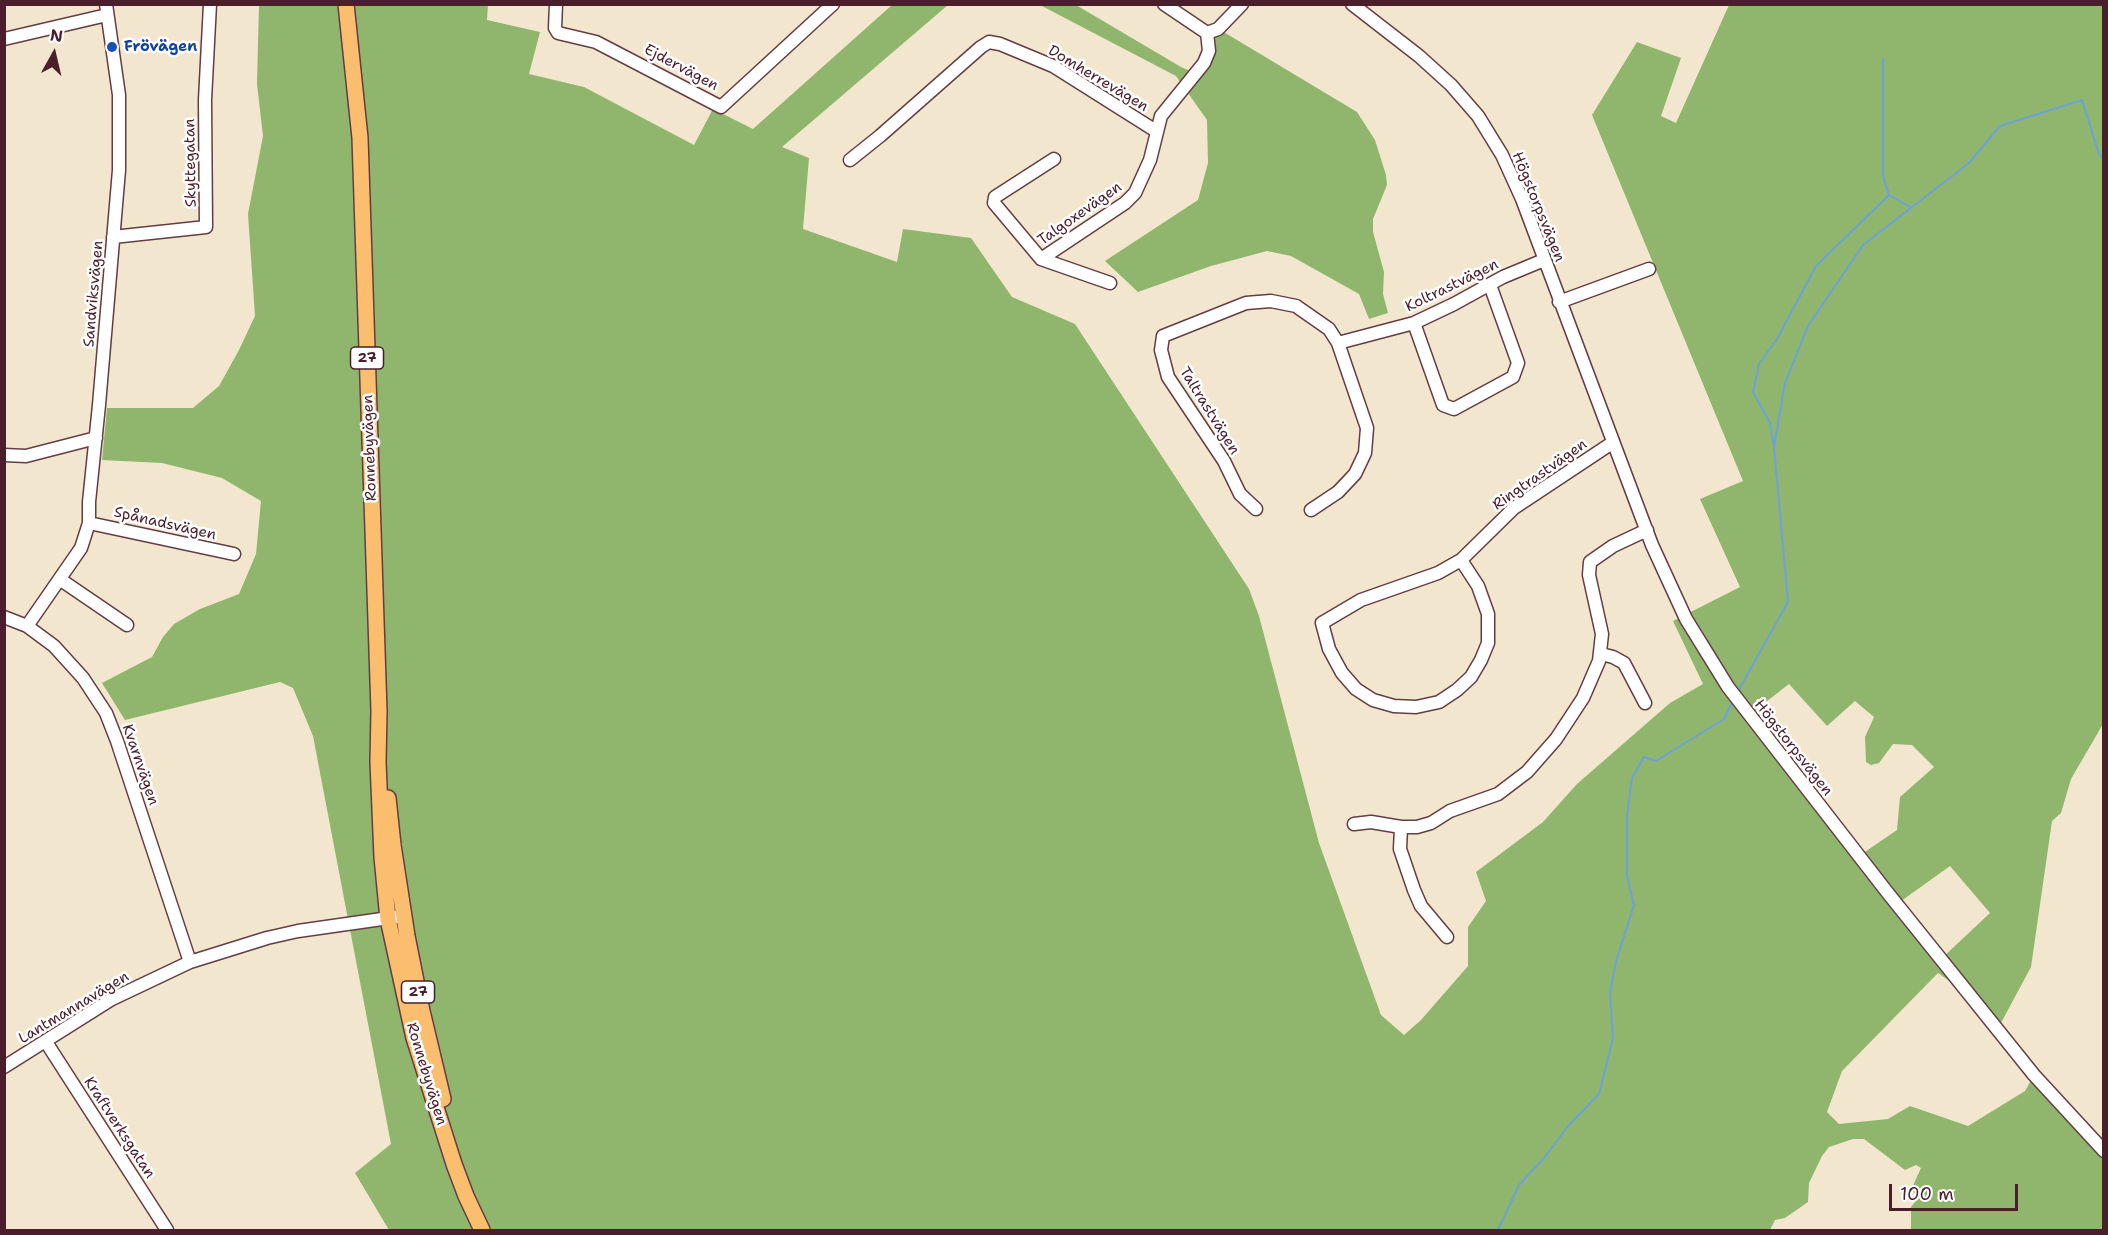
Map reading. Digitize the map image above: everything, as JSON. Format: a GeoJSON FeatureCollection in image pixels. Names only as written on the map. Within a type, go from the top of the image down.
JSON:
{"type":"FeatureCollection","features":[{"type":"Feature","properties":{"kind":"main road","name":"Ronnebyvägen"},"geometry":{"type":"LineString","coordinates":[[346,4],[360,138],[379,711],[380,822],[396,918],[422,1011],[438,1080],[479,1224]]}},
{"type":"Feature","properties":{"kind":"street","name":"Skyttegatan"},"geometry":{"type":"LineString","coordinates":[[113,237],[206,227],[205,100],[210,4]]}},
{"type":"Feature","properties":{"kind":"street","name":"Ejdervägen"},"geometry":{"type":"LineString","coordinates":[[556,4],[555,28],[558,33],[596,42],[721,107],[833,4]]}},
{"type":"Feature","properties":{"kind":"street"},"geometry":{"type":"LineString","coordinates":[[1164,4],[1207,33],[1218,29],[1242,4]]}},
{"type":"Feature","properties":{"kind":"street","name":"Högstorpsvägen"},"geometry":{"type":"LineString","coordinates":[[1352,4],[1419,56],[1451,85],[1478,116],[1512,176],[1647,530],[1686,619],[1716,668],[1742,706],[2034,1076],[2103,1151]]}},
{"type":"Feature","properties":{"kind":"street","name":"Sandviksvägen"},"geometry":{"type":"LineString","coordinates":[[27,626],[81,548],[89,523],[119,170],[119,95],[107,10]]}},
{"type":"Feature","properties":{"kind":"street"},"geometry":{"type":"LineString","coordinates":[[4,39],[107,10]]}},
{"type":"Feature","properties":{"kind":"street","name":"Talgoxevägen"},"geometry":{"type":"LineString","coordinates":[[1041,259],[1125,203],[1135,193],[1150,160],[1161,116],[1204,63],[1209,51],[1207,33]]}},
{"type":"Feature","properties":{"kind":"street","name":"Domherrevägen"},"geometry":{"type":"LineString","coordinates":[[850,160],[981,47],[990,42],[1053,66],[1156,131]]}},
{"type":"Feature","properties":{"kind":"street","name":"Talgoxevägen"},"geometry":{"type":"LineString","coordinates":[[1054,159],[995,197],[994,203],[1041,259],[1110,283]]}},
{"type":"Feature","properties":{"kind":"street","name":"Koltrastvägen"},"geometry":{"type":"LineString","coordinates":[[1338,343],[1414,323],[1503,277],[1544,260]]}},
{"type":"Feature","properties":{"kind":"street"},"geometry":{"type":"LineString","coordinates":[[1559,302],[1649,269]]}},
{"type":"Feature","properties":{"kind":"street"},"geometry":{"type":"LineString","coordinates":[[1414,323],[1443,405],[1454,409],[1513,377],[1518,363],[1490,285]]}},
{"type":"Feature","properties":{"kind":"street","name":"Taltrastvägen"},"geometry":{"type":"LineString","coordinates":[[1256,509],[1239,494],[1224,461],[1168,377],[1161,350],[1163,336],[1246,303],[1271,301],[1296,306],[1316,318],[1329,329],[1338,343]]}},
{"type":"Feature","properties":{"kind":"street"},"geometry":{"type":"LineString","coordinates":[[1311,510],[1338,492],[1354,474],[1365,453],[1367,428],[1338,343]]}},
{"type":"Feature","properties":{"kind":"street"},"geometry":{"type":"LineString","coordinates":[[4,455],[26,456],[96,438]]}},
{"type":"Feature","properties":{"kind":"street","name":"Ringtrastvägen"},"geometry":{"type":"LineString","coordinates":[[1461,560],[1478,586],[1488,614],[1488,642],[1482,660],[1471,677],[1457,690],[1438,702],[1416,707],[1394,706],[1373,700],[1356,688],[1342,673],[1329,649],[1322,623],[1361,600],[1438,573],[1461,560],[1514,508],[1612,443]]}},
{"type":"Feature","properties":{"kind":"street","name":"Spånadsvägen"},"geometry":{"type":"LineString","coordinates":[[89,523],[234,554]]}},
{"type":"Feature","properties":{"kind":"street"},"geometry":{"type":"LineString","coordinates":[[1354,824],[1371,822],[1418,827],[1450,811],[1498,794],[1527,772],[1556,739],[1583,698],[1601,654],[1600,620],[1588,567],[1590,562],[1600,554],[1647,530]]}},
{"type":"Feature","properties":{"kind":"street"},"geometry":{"type":"LineString","coordinates":[[61,580],[127,625]]}},
{"type":"Feature","properties":{"kind":"street","name":"Kvarnvägen"},"geometry":{"type":"LineString","coordinates":[[4,617],[27,626],[54,646],[89,686],[106,713],[190,963]]}},
{"type":"Feature","properties":{"kind":"street"},"geometry":{"type":"LineString","coordinates":[[1601,654],[1624,663],[1645,703]]}},
{"type":"Feature","properties":{"kind":"street"},"geometry":{"type":"LineString","coordinates":[[1401,827],[1400,849],[1414,890],[1421,906],[1447,937]]}},
{"type":"Feature","properties":{"kind":"street","name":"Lantmannavägen"},"geometry":{"type":"LineString","coordinates":[[4,1066],[112,999],[190,963],[267,938],[298,931],[396,918]]}},
{"type":"Feature","properties":{"kind":"street","name":"Kraftverksgatan"},"geometry":{"type":"LineString","coordinates":[[46,1042],[167,1230]]}},
{"type":"Feature","properties":{"kind":"green space"},"geometry":{"type":"Polygon","coordinates":[[[259,5],[488,5],[487,20],[540,32],[529,74],[584,87],[694,145],[713,109],[753,129],[892,5],[948,5],[782,147],[809,158],[803,229],[897,262],[903,229],[971,238],[1012,297],[1075,324],[1249,589],[1259,616],[1319,843],[1381,1015],[1404,1035],[1421,1020],[1468,966],[1468,927],[1486,901],[1476,872],[1543,822],[1577,784],[1670,703],[1703,684],[1673,621],[1740,587],[1700,499],[1743,481],[1592,115],[1637,42],[1681,58],[1661,116],[1676,123],[1729,5],[2103,5],[2103,724],[2071,779],[2061,813],[2052,821],[2031,967],[1995,1034],[1958,987],[1938,973],[1842,1071],[1827,1112],[1839,1124],[1888,1119],[1910,1106],[1968,1126],[2025,1091],[2034,1075],[2103,1151],[2103,1230],[1911,1230],[1911,1207],[1919,1197],[1911,1190],[1921,1168],[1916,1165],[1905,1170],[1864,1139],[1853,1139],[1829,1147],[1809,1183],[1808,1202],[1785,1218],[1775,1220],[1770,1230],[389,1230],[355,1173],[391,1144],[313,736],[293,688],[280,682],[125,720],[102,683],[152,657],[163,637],[174,624],[200,609],[239,594],[256,554],[261,501],[222,478],[162,463],[102,460],[107,408],[193,408],[219,386],[255,316],[248,214],[263,136],[257,84],[259,5]],[[1789,684],[1749,715],[1859,856],[1897,830],[1900,797],[1934,767],[1912,745],[1893,744],[1879,763],[1871,765],[1866,762],[1865,737],[1874,717],[1855,701],[1827,726],[1789,684]],[[1950,866],[1897,904],[1941,959],[1990,913],[1950,866]]]}},
{"type":"Feature","properties":{"kind":"green space"},"geometry":{"type":"Polygon","coordinates":[[[1040,5],[1076,5],[1181,67],[1197,74],[1211,53],[1217,28],[1357,112],[1375,140],[1386,175],[1387,185],[1373,219],[1373,232],[1384,272],[1383,294],[1388,313],[1369,319],[1359,294],[1291,256],[1267,251],[1211,266],[1138,292],[1105,261],[1198,200],[1208,163],[1207,120],[1176,76],[1040,5]]]}},
{"type":"Feature","properties":{"kind":"waterway"},"geometry":{"type":"LineString","coordinates":[[1883,59],[1883,176],[1889,195],[1910,207]]}},
{"type":"Feature","properties":{"kind":"waterway"},"geometry":{"type":"LineString","coordinates":[[1737,693],[1788,602],[1774,447],[1785,383],[1808,326],[1863,245],[1969,163],[2000,126],[2082,100],[2099,154],[2104,159]]}},
{"type":"Feature","properties":{"kind":"waterway"},"geometry":{"type":"LineString","coordinates":[[1773,443],[1770,423],[1753,392],[1759,364],[1777,339],[1816,266],[1889,195]]}},
{"type":"Feature","properties":{"kind":"waterway"},"geometry":{"type":"LineString","coordinates":[[1498,1230],[1519,1185],[1544,1158],[1569,1125],[1599,1094],[1613,1038],[1610,993],[1616,961],[1634,905],[1627,876],[1627,815],[1632,778],[1644,757],[1656,761],[1724,719],[1733,701]]}},
{"type":"Feature","properties":{"kind":"place","name":"Frövägen"},"geometry":{"type":"Point","coordinates":[112,47]}}]}
